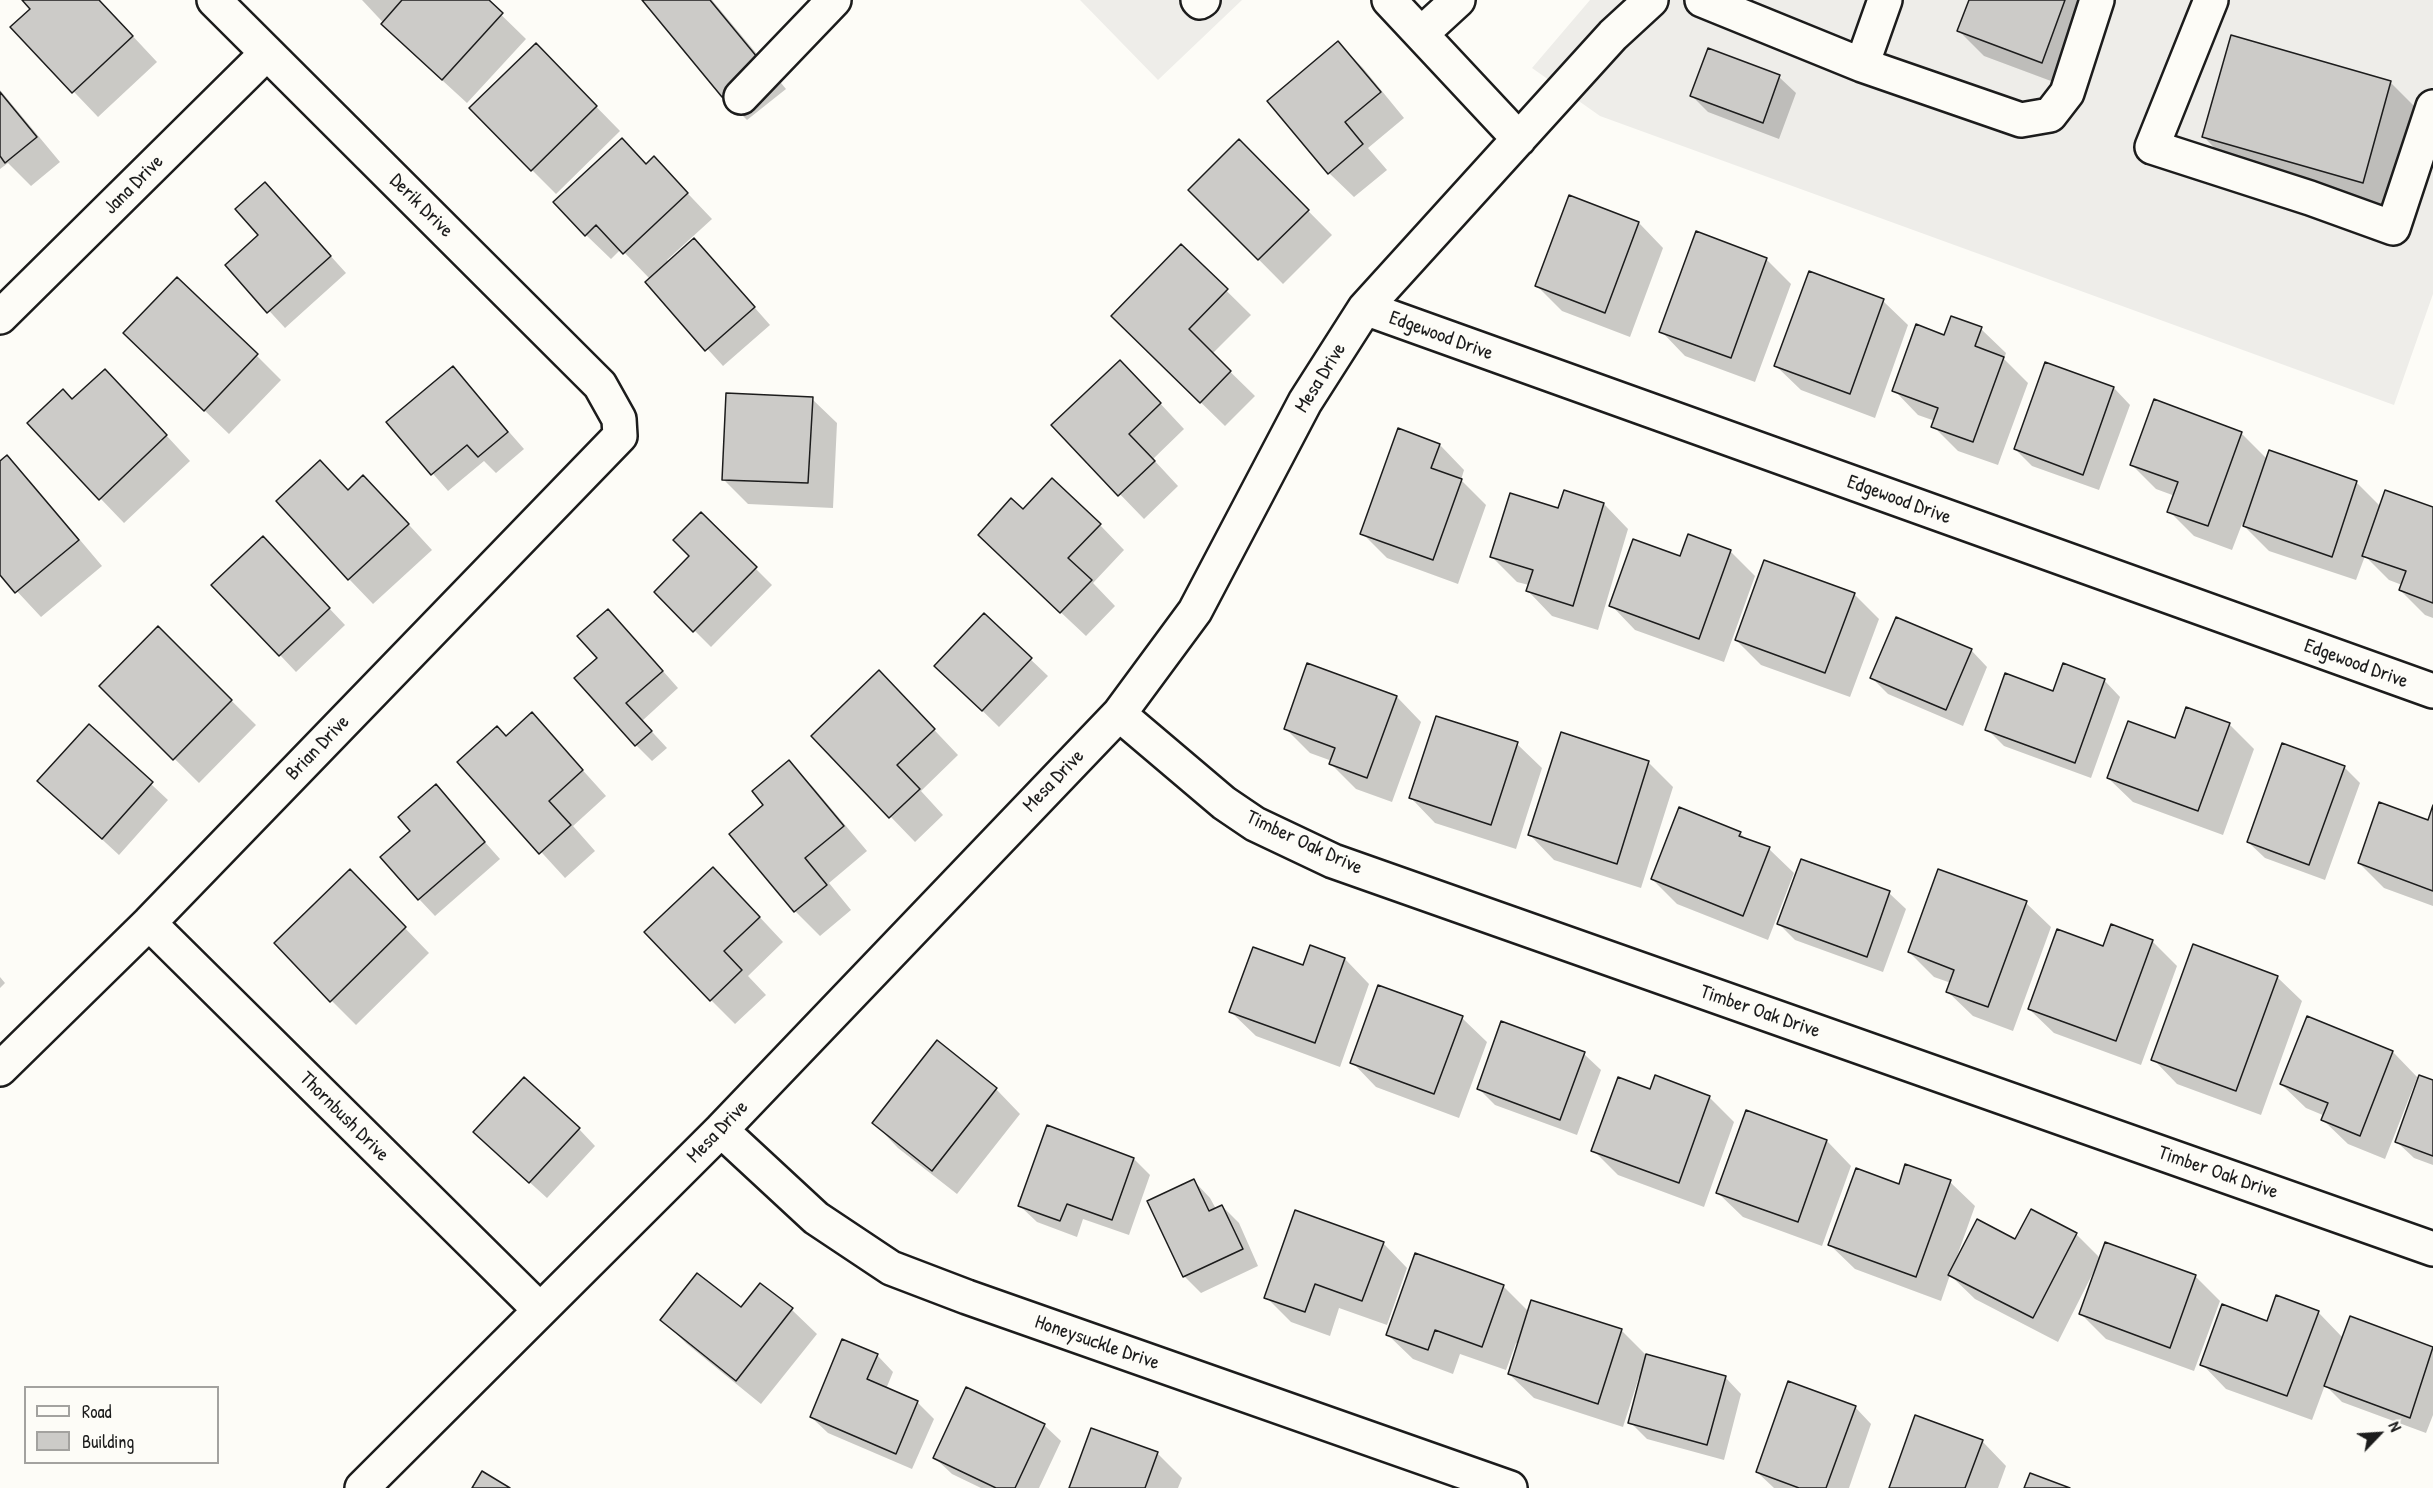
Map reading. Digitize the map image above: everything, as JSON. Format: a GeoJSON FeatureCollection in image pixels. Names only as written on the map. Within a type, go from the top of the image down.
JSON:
{"type":"FeatureCollection","features":[{"type":"Feature","properties":{"kind":"street","name":"Derik Drive"},"geometry":{"type":"LineString","coordinates":[[214,0],[600,385],[619,419]]}},
{"type":"Feature","properties":{"kind":"street"},"geometry":{"type":"LineString","coordinates":[[741,97],[834,0]]}},
{"type":"Feature","properties":{"kind":"street"},"geometry":{"type":"LineString","coordinates":[[1389,0],[1519,139]]}},
{"type":"Feature","properties":{"kind":"street"},"geometry":{"type":"LineString","coordinates":[[1421,34],[1458,0]]}},
{"type":"Feature","properties":{"kind":"street","name":"Mesa Drive"},"geometry":{"type":"LineString","coordinates":[[362,1488],[721,1130],[1119,714],[1195,611],[1305,402],[1365,308],[1613,35],[1651,0]]}},
{"type":"Feature","properties":{"kind":"street"},"geometry":{"type":"LineString","coordinates":[[1702,0],[1862,64],[2021,120],[2050,115],[2067,93],[2097,0]]}},
{"type":"Feature","properties":{"kind":"street"},"geometry":{"type":"LineString","coordinates":[[1862,64],[1884,0]]}},
{"type":"Feature","properties":{"kind":"street"},"geometry":{"type":"LineString","coordinates":[[2211,0],[2152,147],[2310,198],[2393,228],[2433,107]]}},
{"type":"Feature","properties":{"kind":"street","name":"Jana Drive"},"geometry":{"type":"LineString","coordinates":[[0,317],[267,53]]}},
{"type":"Feature","properties":{"kind":"street","name":"Edgewood Drive"},"geometry":{"type":"LineString","coordinates":[[1365,308],[2433,692]]}},
{"type":"Feature","properties":{"kind":"street","name":"Brian Drive"},"geometry":{"type":"LineString","coordinates":[[0,1069],[149,923],[620,436],[619,419]]}},
{"type":"Feature","properties":{"kind":"street","name":"Timber Oak Drive"},"geometry":{"type":"LineString","coordinates":[[1119,714],[1224,803],[1255,824],[1333,861],[2433,1249]]}},
{"type":"Feature","properties":{"kind":"street","name":"Thornbush Drive"},"geometry":{"type":"LineString","coordinates":[[149,923],[540,1310]]}},
{"type":"Feature","properties":{"kind":"street","name":"Honeysuckle Drive"},"geometry":{"type":"LineString","coordinates":[[721,1130],[816,1218],[891,1268],[967,1297],[1510,1488]]}},
{"type":"Feature","properties":{"kind":"shaded area"},"geometry":{"type":"Polygon","coordinates":[[[1080,0],[1242,0],[1158,80],[1080,0]]]}},
{"type":"Feature","properties":{"kind":"shaded area"},"geometry":{"type":"Polygon","coordinates":[[[1590,0],[2433,0],[2433,294],[2394,405],[1600,116],[1532,68],[1590,0]]]}},
{"type":"Feature","properties":{"kind":"building"},"geometry":{"type":"Polygon","coordinates":[[[22,0],[99,0],[133,36],[72,93],[10,27],[30,9],[22,0]]]}},
{"type":"Feature","properties":{"kind":"building"},"geometry":{"type":"Polygon","coordinates":[[[402,0],[489,0],[503,13],[442,80],[381,24],[402,0]]]}},
{"type":"Feature","properties":{"kind":"building"},"geometry":{"type":"Polygon","coordinates":[[[642,0],[710,0],[762,63],[722,97],[642,0]]]}},
{"type":"Feature","properties":{"kind":"building"},"geometry":{"type":"Polygon","coordinates":[[[1969,0],[2065,0],[2042,63],[1957,31],[1969,0]]]}},
{"type":"Feature","properties":{"kind":"building"},"geometry":{"type":"Polygon","coordinates":[[[2231,35],[2391,81],[2363,183],[2202,137],[2231,35]]]}},
{"type":"Feature","properties":{"kind":"building"},"geometry":{"type":"Polygon","coordinates":[[[1338,41],[1381,92],[1345,122],[1363,144],[1328,174],[1267,101],[1338,41]]]}},
{"type":"Feature","properties":{"kind":"building"},"geometry":{"type":"Polygon","coordinates":[[[536,43],[597,106],[531,171],[469,108],[536,43]]]}},
{"type":"Feature","properties":{"kind":"building"},"geometry":{"type":"Polygon","coordinates":[[[1708,48],[1780,75],[1763,123],[1690,96],[1708,48]]]}},
{"type":"Feature","properties":{"kind":"building"},"geometry":{"type":"Polygon","coordinates":[[[0,92],[37,137],[5,163],[0,156],[0,92]]]}},
{"type":"Feature","properties":{"kind":"building"},"geometry":{"type":"Polygon","coordinates":[[[622,138],[646,164],[654,156],[688,193],[623,254],[596,225],[585,236],[553,202],[622,138]]]}},
{"type":"Feature","properties":{"kind":"building"},"geometry":{"type":"Polygon","coordinates":[[[1239,139],[1309,210],[1258,260],[1188,190],[1239,139]]]}},
{"type":"Feature","properties":{"kind":"building"},"geometry":{"type":"Polygon","coordinates":[[[265,182],[331,256],[267,313],[225,265],[258,235],[235,209],[265,182]]]}},
{"type":"Feature","properties":{"kind":"building"},"geometry":{"type":"Polygon","coordinates":[[[1569,195],[1639,222],[1605,313],[1535,286],[1569,195]]]}},
{"type":"Feature","properties":{"kind":"building"},"geometry":{"type":"Polygon","coordinates":[[[1696,231],[1767,258],[1731,358],[1659,332],[1696,231]]]}},
{"type":"Feature","properties":{"kind":"building"},"geometry":{"type":"Polygon","coordinates":[[[694,238],[755,307],[705,351],[645,282],[694,238]]]}},
{"type":"Feature","properties":{"kind":"building"},"geometry":{"type":"Polygon","coordinates":[[[1181,244],[1228,289],[1189,329],[1231,371],[1200,403],[1111,316],[1181,244]]]}},
{"type":"Feature","properties":{"kind":"building"},"geometry":{"type":"Polygon","coordinates":[[[1809,271],[1884,299],[1850,394],[1774,366],[1809,271]]]}},
{"type":"Feature","properties":{"kind":"building"},"geometry":{"type":"Polygon","coordinates":[[[177,277],[258,354],[204,411],[123,333],[177,277]]]}},
{"type":"Feature","properties":{"kind":"building"},"geometry":{"type":"Polygon","coordinates":[[[1951,316],[1982,327],[1975,346],[2004,357],[1973,442],[1931,427],[1938,408],[1892,391],[1916,324],[1944,335],[1951,316]]]}},
{"type":"Feature","properties":{"kind":"building"},"geometry":{"type":"Polygon","coordinates":[[[1120,360],[1161,403],[1129,434],[1155,461],[1118,496],[1051,425],[1120,360]]]}},
{"type":"Feature","properties":{"kind":"building"},"geometry":{"type":"Polygon","coordinates":[[[2045,362],[2114,387],[2083,475],[2014,449],[2045,362]]]}},
{"type":"Feature","properties":{"kind":"building"},"geometry":{"type":"Polygon","coordinates":[[[453,366],[508,432],[478,457],[467,445],[431,475],[386,422],[453,366]]]}},
{"type":"Feature","properties":{"kind":"building"},"geometry":{"type":"Polygon","coordinates":[[[105,369],[167,435],[99,500],[27,423],[63,389],[72,399],[105,369]]]}},
{"type":"Feature","properties":{"kind":"building"},"geometry":{"type":"Polygon","coordinates":[[[726,393],[813,397],[808,483],[722,480],[726,393]]]}},
{"type":"Feature","properties":{"kind":"building"},"geometry":{"type":"Polygon","coordinates":[[[2154,399],[2242,432],[2208,526],[2167,512],[2178,482],[2130,465],[2154,399]]]}},
{"type":"Feature","properties":{"kind":"building"},"geometry":{"type":"Polygon","coordinates":[[[1398,428],[1440,444],[1431,468],[1462,479],[1433,560],[1360,534],[1398,428]]]}},
{"type":"Feature","properties":{"kind":"building"},"geometry":{"type":"Polygon","coordinates":[[[2269,450],[2357,481],[2332,557],[2243,526],[2269,450]]]}},
{"type":"Feature","properties":{"kind":"building"},"geometry":{"type":"Polygon","coordinates":[[[7,455],[79,540],[15,593],[0,575],[0,461],[7,455]]]}},
{"type":"Feature","properties":{"kind":"building"},"geometry":{"type":"Polygon","coordinates":[[[320,460],[348,490],[363,475],[409,524],[348,580],[276,501],[320,460]]]}},
{"type":"Feature","properties":{"kind":"building"},"geometry":{"type":"Polygon","coordinates":[[[1052,478],[1101,524],[1068,558],[1092,580],[1060,613],[978,535],[1011,498],[1023,509],[1052,478]]]}},
{"type":"Feature","properties":{"kind":"building"},"geometry":{"type":"Polygon","coordinates":[[[1564,490],[1604,503],[1573,606],[1526,591],[1533,570],[1490,557],[1510,493],[1558,508],[1564,490]]]}},
{"type":"Feature","properties":{"kind":"building"},"geometry":{"type":"Polygon","coordinates":[[[2385,490],[2433,507],[2433,603],[2399,590],[2406,571],[2362,556],[2385,490]]]}},
{"type":"Feature","properties":{"kind":"building"},"geometry":{"type":"Polygon","coordinates":[[[701,512],[757,567],[693,632],[654,592],[689,556],[673,540],[701,512]]]}},
{"type":"Feature","properties":{"kind":"building"},"geometry":{"type":"Polygon","coordinates":[[[1688,534],[1731,550],[1699,639],[1609,606],[1633,539],[1680,556],[1688,534]]]}},
{"type":"Feature","properties":{"kind":"building"},"geometry":{"type":"Polygon","coordinates":[[[263,536],[330,608],[279,656],[211,585],[263,536]]]}},
{"type":"Feature","properties":{"kind":"building"},"geometry":{"type":"Polygon","coordinates":[[[1764,560],[1855,593],[1825,673],[1735,640],[1764,560]]]}},
{"type":"Feature","properties":{"kind":"building"},"geometry":{"type":"Polygon","coordinates":[[[608,609],[663,671],[626,703],[652,731],[635,746],[574,678],[597,658],[577,636],[608,609]]]}},
{"type":"Feature","properties":{"kind":"building"},"geometry":{"type":"Polygon","coordinates":[[[984,613],[1032,658],[982,711],[934,666],[984,613]]]}},
{"type":"Feature","properties":{"kind":"building"},"geometry":{"type":"Polygon","coordinates":[[[1896,617],[1972,649],[1946,710],[1870,678],[1896,617]]]}},
{"type":"Feature","properties":{"kind":"building"},"geometry":{"type":"Polygon","coordinates":[[[158,626],[232,700],[173,760],[99,686],[158,626]]]}},
{"type":"Feature","properties":{"kind":"building"},"geometry":{"type":"Polygon","coordinates":[[[1307,663],[1397,696],[1367,778],[1329,764],[1335,748],[1284,729],[1307,663]]]}},
{"type":"Feature","properties":{"kind":"building"},"geometry":{"type":"Polygon","coordinates":[[[2063,663],[2105,679],[2075,763],[1985,730],[2005,673],[2053,691],[2063,663]]]}},
{"type":"Feature","properties":{"kind":"building"},"geometry":{"type":"Polygon","coordinates":[[[879,670],[935,729],[897,765],[920,789],[889,818],[811,736],[879,670]]]}},
{"type":"Feature","properties":{"kind":"building"},"geometry":{"type":"Polygon","coordinates":[[[2186,707],[2230,723],[2198,811],[2107,778],[2128,721],[2175,738],[2186,707]]]}},
{"type":"Feature","properties":{"kind":"building"},"geometry":{"type":"Polygon","coordinates":[[[532,712],[583,770],[549,801],[571,825],[539,854],[457,762],[497,726],[506,736],[532,712]]]}},
{"type":"Feature","properties":{"kind":"building"},"geometry":{"type":"Polygon","coordinates":[[[1436,716],[1518,742],[1491,825],[1409,798],[1436,716]]]}},
{"type":"Feature","properties":{"kind":"building"},"geometry":{"type":"Polygon","coordinates":[[[89,724],[153,782],[102,839],[37,781],[89,724]]]}},
{"type":"Feature","properties":{"kind":"building"},"geometry":{"type":"Polygon","coordinates":[[[1561,732],[1649,761],[1617,864],[1528,835],[1561,732]]]}},
{"type":"Feature","properties":{"kind":"building"},"geometry":{"type":"Polygon","coordinates":[[[2282,743],[2345,766],[2309,865],[2247,842],[2282,743]]]}},
{"type":"Feature","properties":{"kind":"building"},"geometry":{"type":"Polygon","coordinates":[[[789,760],[844,826],[805,858],[827,885],[794,912],[729,834],[763,805],[752,791],[789,760]]]}},
{"type":"Feature","properties":{"kind":"building"},"geometry":{"type":"Polygon","coordinates":[[[436,784],[485,842],[418,900],[380,857],[410,831],[398,817],[436,784]]]}},
{"type":"Feature","properties":{"kind":"building"},"geometry":{"type":"Polygon","coordinates":[[[2379,802],[2428,820],[2433,805],[2433,891],[2358,863],[2379,802]]]}},
{"type":"Feature","properties":{"kind":"building"},"geometry":{"type":"Polygon","coordinates":[[[1679,807],[1741,832],[1739,836],[1770,847],[1743,916],[1651,879],[1679,807]]]}},
{"type":"Feature","properties":{"kind":"building"},"geometry":{"type":"Polygon","coordinates":[[[1801,859],[1890,891],[1867,957],[1777,924],[1801,859]]]}},
{"type":"Feature","properties":{"kind":"building"},"geometry":{"type":"Polygon","coordinates":[[[713,867],[760,917],[724,951],[742,970],[710,1001],[644,932],[713,867]]]}},
{"type":"Feature","properties":{"kind":"building"},"geometry":{"type":"Polygon","coordinates":[[[350,869],[406,927],[330,1002],[274,943],[350,869]]]}},
{"type":"Feature","properties":{"kind":"building"},"geometry":{"type":"Polygon","coordinates":[[[1938,869],[2027,901],[1988,1007],[1946,992],[1954,970],[1908,952],[1938,869]]]}},
{"type":"Feature","properties":{"kind":"building"},"geometry":{"type":"Polygon","coordinates":[[[2111,924],[2153,940],[2116,1041],[2028,1009],[2057,929],[2103,946],[2111,924]]]}},
{"type":"Feature","properties":{"kind":"building"},"geometry":{"type":"Polygon","coordinates":[[[2193,944],[2278,976],[2236,1091],[2151,1060],[2193,944]]]}},
{"type":"Feature","properties":{"kind":"building"},"geometry":{"type":"Polygon","coordinates":[[[1310,945],[1345,958],[1315,1043],[1229,1012],[1253,947],[1303,965],[1310,945]]]}},
{"type":"Feature","properties":{"kind":"building"},"geometry":{"type":"Polygon","coordinates":[[[1378,985],[1463,1016],[1434,1094],[1350,1063],[1378,985]]]}},
{"type":"Feature","properties":{"kind":"building"},"geometry":{"type":"Polygon","coordinates":[[[2307,1016],[2393,1051],[2360,1136],[2321,1120],[2328,1103],[2280,1084],[2307,1016]]]}},
{"type":"Feature","properties":{"kind":"building"},"geometry":{"type":"Polygon","coordinates":[[[1501,1021],[1585,1052],[1560,1120],[1477,1089],[1501,1021]]]}},
{"type":"Feature","properties":{"kind":"building"},"geometry":{"type":"Polygon","coordinates":[[[937,1040],[997,1088],[932,1171],[872,1123],[937,1040]]]}},
{"type":"Feature","properties":{"kind":"building"},"geometry":{"type":"Polygon","coordinates":[[[1655,1075],[1710,1096],[1679,1183],[1591,1151],[1618,1077],[1650,1089],[1655,1075]]]}},
{"type":"Feature","properties":{"kind":"building"},"geometry":{"type":"Polygon","coordinates":[[[2419,1075],[2433,1080],[2433,1156],[2395,1142],[2419,1075]]]}},
{"type":"Feature","properties":{"kind":"building"},"geometry":{"type":"Polygon","coordinates":[[[524,1077],[580,1128],[529,1183],[473,1132],[524,1077]]]}},
{"type":"Feature","properties":{"kind":"building"},"geometry":{"type":"Polygon","coordinates":[[[1746,1110],[1827,1140],[1798,1222],[1716,1193],[1746,1110]]]}},
{"type":"Feature","properties":{"kind":"building"},"geometry":{"type":"Polygon","coordinates":[[[1047,1125],[1134,1158],[1112,1220],[1067,1204],[1060,1221],[1018,1206],[1047,1125]]]}},
{"type":"Feature","properties":{"kind":"building"},"geometry":{"type":"Polygon","coordinates":[[[1905,1164],[1951,1180],[1916,1277],[1828,1245],[1856,1168],[1899,1184],[1905,1164]]]}},
{"type":"Feature","properties":{"kind":"building"},"geometry":{"type":"Polygon","coordinates":[[[1194,1179],[1209,1211],[1222,1205],[1243,1249],[1183,1277],[1147,1201],[1194,1179]]]}},
{"type":"Feature","properties":{"kind":"building"},"geometry":{"type":"Polygon","coordinates":[[[2031,1209],[2077,1233],[2033,1318],[1948,1275],[1977,1219],[2015,1239],[2031,1209]]]}},
{"type":"Feature","properties":{"kind":"building"},"geometry":{"type":"Polygon","coordinates":[[[1295,1210],[1384,1242],[1362,1301],[1315,1284],[1305,1312],[1264,1298],[1295,1210]]]}},
{"type":"Feature","properties":{"kind":"building"},"geometry":{"type":"Polygon","coordinates":[[[2105,1242],[2196,1275],[2170,1348],[2079,1314],[2105,1242]]]}},
{"type":"Feature","properties":{"kind":"building"},"geometry":{"type":"Polygon","coordinates":[[[1415,1253],[1504,1285],[1482,1347],[1435,1330],[1428,1350],[1386,1335],[1415,1253]]]}},
{"type":"Feature","properties":{"kind":"building"},"geometry":{"type":"Polygon","coordinates":[[[697,1273],[741,1307],[760,1283],[793,1308],[736,1381],[660,1320],[697,1273]]]}},
{"type":"Feature","properties":{"kind":"building"},"geometry":{"type":"Polygon","coordinates":[[[2276,1295],[2319,1311],[2287,1396],[2200,1365],[2222,1304],[2267,1321],[2276,1295]]]}},
{"type":"Feature","properties":{"kind":"building"},"geometry":{"type":"Polygon","coordinates":[[[1531,1300],[1622,1329],[1598,1404],[1508,1374],[1531,1300]]]}},
{"type":"Feature","properties":{"kind":"building"},"geometry":{"type":"Polygon","coordinates":[[[2350,1316],[2433,1347],[2410,1418],[2324,1386],[2350,1316]]]}},
{"type":"Feature","properties":{"kind":"building"},"geometry":{"type":"Polygon","coordinates":[[[842,1339],[878,1354],[867,1379],[918,1401],[896,1454],[810,1417],[842,1339]]]}},
{"type":"Feature","properties":{"kind":"building"},"geometry":{"type":"Polygon","coordinates":[[[1646,1354],[1726,1376],[1707,1445],[1628,1423],[1646,1354]]]}},
{"type":"Feature","properties":{"kind":"building"},"geometry":{"type":"Polygon","coordinates":[[[1788,1381],[1856,1406],[1826,1488],[1799,1488],[1756,1472],[1788,1381]]]}},
{"type":"Feature","properties":{"kind":"building"},"geometry":{"type":"Polygon","coordinates":[[[966,1387],[1045,1424],[1015,1488],[996,1488],[933,1458],[966,1387]]]}},
{"type":"Feature","properties":{"kind":"building"},"geometry":{"type":"Polygon","coordinates":[[[1915,1415],[1983,1440],[1965,1488],[1889,1488],[1915,1415]]]}},
{"type":"Feature","properties":{"kind":"building"},"geometry":{"type":"Polygon","coordinates":[[[1091,1428],[1158,1452],[1145,1488],[1069,1488],[1091,1428]]]}},
{"type":"Feature","properties":{"kind":"building"},"geometry":{"type":"Polygon","coordinates":[[[482,1471],[510,1488],[472,1488],[482,1471]]]}},
{"type":"Feature","properties":{"kind":"building"},"geometry":{"type":"Polygon","coordinates":[[[2030,1473],[2070,1488],[2024,1488],[2030,1473]]]}}]}
